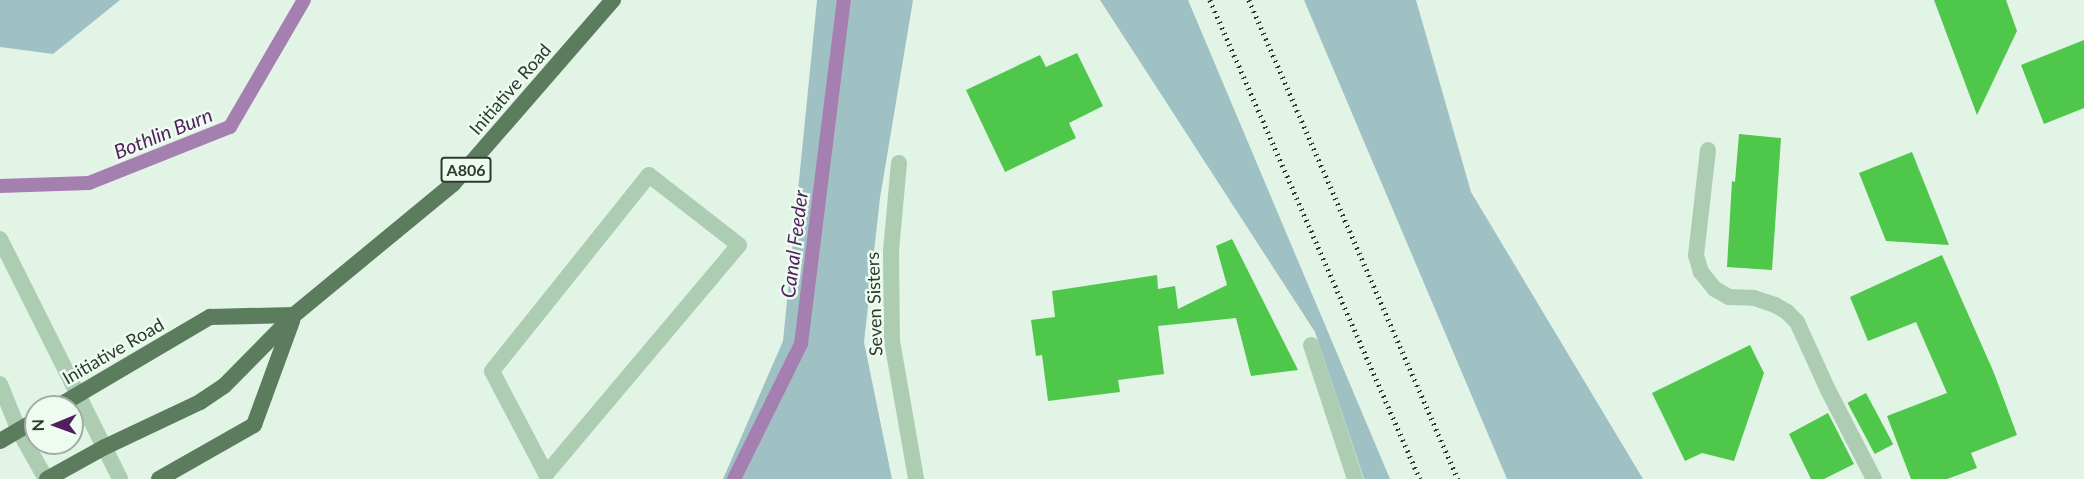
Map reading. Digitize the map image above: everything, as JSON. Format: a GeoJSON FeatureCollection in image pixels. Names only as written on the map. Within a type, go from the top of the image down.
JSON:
{"type":"FeatureCollection","features":[{"type":"Feature","properties":{"kind":"main road","name":"Initiative Road"},"geometry":{"type":"LineString","coordinates":[[75,395],[210,317],[294,315],[453,184],[613,0]]}},
{"type":"Feature","properties":{"kind":"main road","name":"A806"},"geometry":{"type":"LineString","coordinates":[[47,479],[105,447],[200,402],[224,386],[294,315]]}},
{"type":"Feature","properties":{"kind":"main road"},"geometry":{"type":"LineString","coordinates":[[159,479],[254,425],[294,315]]}},
{"type":"Feature","properties":{"kind":"main road"},"geometry":{"type":"LineString","coordinates":[[0,441],[24,428]]}},
{"type":"Feature","properties":{"kind":"street"},"geometry":{"type":"LineString","coordinates":[[1708,150],[1696,255],[1701,272],[1715,289],[1730,297],[1754,298],[1775,305],[1797,322],[1828,390],[1874,479]]}},
{"type":"Feature","properties":{"kind":"street","name":"Seven Sisters"},"geometry":{"type":"LineString","coordinates":[[899,163],[891,251],[892,341],[916,479]]}},
{"type":"Feature","properties":{"kind":"street"},"geometry":{"type":"LineString","coordinates":[[649,175],[738,245],[547,477],[492,371],[649,175]]}},
{"type":"Feature","properties":{"kind":"street"},"geometry":{"type":"LineString","coordinates":[[1,240],[120,479]]}},
{"type":"Feature","properties":{"kind":"street"},"geometry":{"type":"LineString","coordinates":[[1311,345],[1355,479]]}},
{"type":"Feature","properties":{"kind":"street"},"geometry":{"type":"LineString","coordinates":[[0,384],[19,431],[47,479]]}},
{"type":"Feature","properties":{"kind":"shaded area"},"geometry":{"type":"Polygon","coordinates":[[[0,0],[120,0],[53,54],[0,47],[0,0]]]}},
{"type":"Feature","properties":{"kind":"shaded area"},"geometry":{"type":"Polygon","coordinates":[[[817,0],[913,0],[880,198],[864,342],[892,479],[723,479],[783,341],[817,0]]]}},
{"type":"Feature","properties":{"kind":"shaded area"},"geometry":{"type":"Polygon","coordinates":[[[1100,0],[1188,0],[1390,479],[1364,479],[1315,332],[1100,0]]]}},
{"type":"Feature","properties":{"kind":"shaded area"},"geometry":{"type":"Polygon","coordinates":[[[1304,0],[1416,0],[1471,192],[1643,479],[1507,479],[1304,0]]]}},
{"type":"Feature","properties":{"kind":"building"},"geometry":{"type":"Polygon","coordinates":[[[1934,0],[2006,0],[2017,31],[1977,115],[1934,0]]]}},
{"type":"Feature","properties":{"kind":"building"},"geometry":{"type":"Polygon","coordinates":[[[2084,40],[2084,108],[2044,124],[2021,65],[2084,40]]]}},
{"type":"Feature","properties":{"kind":"building"},"geometry":{"type":"Polygon","coordinates":[[[1077,53],[1103,106],[1069,123],[1076,138],[1005,172],[966,90],[1040,55],[1046,67],[1077,53]]]}},
{"type":"Feature","properties":{"kind":"building"},"geometry":{"type":"Polygon","coordinates":[[[1739,134],[1781,138],[1772,270],[1727,267],[1732,181],[1735,182],[1739,134]]]}},
{"type":"Feature","properties":{"kind":"building"},"geometry":{"type":"Polygon","coordinates":[[[1912,152],[1949,245],[1886,241],[1859,173],[1912,152]]]}},
{"type":"Feature","properties":{"kind":"building"},"geometry":{"type":"Polygon","coordinates":[[[1232,239],[1298,370],[1251,376],[1236,318],[1158,326],[1164,374],[1118,380],[1120,392],[1048,401],[1042,355],[1036,356],[1031,320],[1055,317],[1052,291],[1157,275],[1158,289],[1175,286],[1178,309],[1227,285],[1216,246],[1232,239]]]}},
{"type":"Feature","properties":{"kind":"building"},"geometry":{"type":"Polygon","coordinates":[[[1942,255],[1994,373],[2017,435],[1971,453],[1977,468],[1947,479],[1911,479],[1887,416],[1947,393],[1916,322],[1868,341],[1850,297],[1942,255]]]}},
{"type":"Feature","properties":{"kind":"building"},"geometry":{"type":"Polygon","coordinates":[[[1750,345],[1764,373],[1734,461],[1702,453],[1685,461],[1652,393],[1750,345]]]}},
{"type":"Feature","properties":{"kind":"building"},"geometry":{"type":"Polygon","coordinates":[[[1866,393],[1893,444],[1875,454],[1847,403],[1866,393]]]}},
{"type":"Feature","properties":{"kind":"building"},"geometry":{"type":"Polygon","coordinates":[[[1828,413],[1854,464],[1824,479],[1811,479],[1789,434],[1828,413]]]}},
{"type":"Feature","properties":{"kind":"waterway","name":"Bothlin Burn"},"geometry":{"type":"LineString","coordinates":[[0,186],[89,183],[230,127],[304,0]]}},
{"type":"Feature","properties":{"kind":"waterway","name":"Canal Feeder"},"geometry":{"type":"LineString","coordinates":[[734,479],[801,344],[844,0]]}},
{"type":"Feature","properties":{"kind":"railway"},"geometry":{"type":"LineString","coordinates":[[1210,0],[1420,479]]}},
{"type":"Feature","properties":{"kind":"railway"},"geometry":{"type":"LineString","coordinates":[[1249,0],[1458,479]]}}]}
